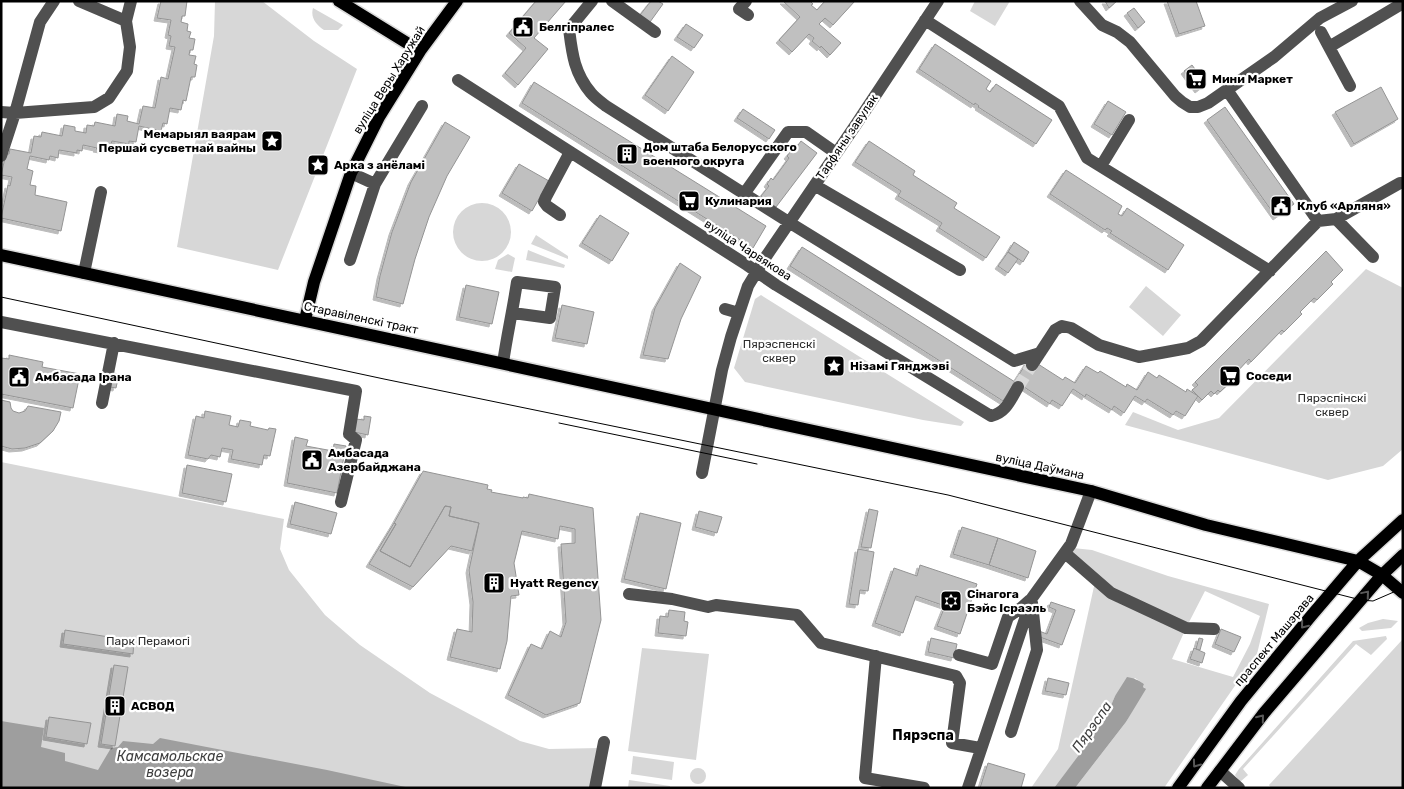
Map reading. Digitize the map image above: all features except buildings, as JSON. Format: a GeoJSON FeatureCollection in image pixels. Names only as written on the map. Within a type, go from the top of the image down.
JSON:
{"type":"FeatureCollection","features":[{"type":"Feature","properties":{"kind":"main road"},"geometry":{"type":"LineString","coordinates":[[340,1],[420,51]]}},
{"type":"Feature","properties":{"kind":"main road","name":"вуліца Веры Харужай"},"geometry":{"type":"LineString","coordinates":[[305,320],[314,282],[351,173],[379,117],[420,51],[458,1]]}},
{"type":"Feature","properties":{"kind":"main road","name":"Старавіленскі тракт"},"geometry":{"type":"LineString","coordinates":[[1,255],[714,409]]}},
{"type":"Feature","properties":{"kind":"main road","name":"вуліца Даўмана"},"geometry":{"type":"LineString","coordinates":[[714,409],[1091,491],[1206,525],[1358,561],[1382,575],[1403,593]]}},
{"type":"Feature","properties":{"kind":"main road","name":"праспект Машэрава"},"geometry":{"type":"LineString","coordinates":[[1178,788],[1241,701],[1311,616],[1358,561],[1403,520]]}},
{"type":"Feature","properties":{"kind":"main road"},"geometry":{"type":"LineString","coordinates":[[1207,788],[1264,713],[1382,575],[1403,555]]}},
{"type":"Feature","properties":{"kind":"street"},"geometry":{"type":"LineString","coordinates":[[1,156],[40,22],[54,1]]}},
{"type":"Feature","properties":{"kind":"street"},"geometry":{"type":"LineString","coordinates":[[79,1],[126,21]]}},
{"type":"Feature","properties":{"kind":"street"},"geometry":{"type":"LineString","coordinates":[[1,112],[94,107],[109,98],[127,71],[130,47],[126,21],[131,1]]}},
{"type":"Feature","properties":{"kind":"street"},"geometry":{"type":"LineString","coordinates":[[592,1],[570,28],[573,60],[591,94],[606,106],[1014,361],[1040,353]]}},
{"type":"Feature","properties":{"kind":"street"},"geometry":{"type":"LineString","coordinates":[[612,1],[655,32]]}},
{"type":"Feature","properties":{"kind":"street","name":"Тарфяны завулак"},"geometry":{"type":"LineString","coordinates":[[702,473],[729,345],[748,286],[938,1]]}},
{"type":"Feature","properties":{"kind":"street"},"geometry":{"type":"LineString","coordinates":[[1080,1],[1102,25],[1117,32],[1130,42],[1175,96],[1190,107],[1198,107],[1227,90],[1274,58],[1320,18],[1352,1]]}},
{"type":"Feature","properties":{"kind":"street"},"geometry":{"type":"LineString","coordinates":[[1329,47],[1403,3]]}},
{"type":"Feature","properties":{"kind":"street"},"geometry":{"type":"LineString","coordinates":[[925,20],[1058,106],[1086,158],[1270,271]]}},
{"type":"Feature","properties":{"kind":"street"},"geometry":{"type":"LineString","coordinates":[[1321,32],[1350,86]]}},
{"type":"Feature","properties":{"kind":"street","name":"вуліца Чарвякова"},"geometry":{"type":"LineString","coordinates":[[458,80],[776,285],[991,416],[998,414],[1004,409],[1018,387]]}},
{"type":"Feature","properties":{"kind":"street"},"geometry":{"type":"LineString","coordinates":[[1227,90],[1318,221]]}},
{"type":"Feature","properties":{"kind":"street"},"geometry":{"type":"LineString","coordinates":[[350,260],[375,184],[422,106]]}},
{"type":"Feature","properties":{"kind":"street"},"geometry":{"type":"LineString","coordinates":[[1101,166],[1129,120]]}},
{"type":"Feature","properties":{"kind":"street"},"geometry":{"type":"LineString","coordinates":[[744,194],[788,132],[806,132],[836,153]]}},
{"type":"Feature","properties":{"kind":"street"},"geometry":{"type":"LineString","coordinates":[[560,215],[544,202],[570,152]]}},
{"type":"Feature","properties":{"kind":"street"},"geometry":{"type":"LineString","coordinates":[[351,173],[375,184]]}},
{"type":"Feature","properties":{"kind":"street"},"geometry":{"type":"LineString","coordinates":[[1032,365],[1055,330],[1062,326],[1071,328],[1099,345],[1139,357],[1188,348],[1201,341],[1318,221],[1336,220],[1403,183]]}},
{"type":"Feature","properties":{"kind":"street"},"geometry":{"type":"LineString","coordinates":[[815,184],[960,270]]}},
{"type":"Feature","properties":{"kind":"street"},"geometry":{"type":"LineString","coordinates":[[84,273],[101,192]]}},
{"type":"Feature","properties":{"kind":"street"},"geometry":{"type":"LineString","coordinates":[[1336,220],[1373,257]]}},
{"type":"Feature","properties":{"kind":"street"},"geometry":{"type":"LineString","coordinates":[[725,309],[738,313]]}},
{"type":"Feature","properties":{"kind":"street"},"geometry":{"type":"LineString","coordinates":[[502,363],[508,327],[513,312]]}},
{"type":"Feature","properties":{"kind":"street"},"geometry":{"type":"LineString","coordinates":[[1,322],[356,391],[349,434],[356,440],[341,502]]}},
{"type":"Feature","properties":{"kind":"street"},"geometry":{"type":"LineString","coordinates":[[102,403],[114,343]]}},
{"type":"Feature","properties":{"kind":"street"},"geometry":{"type":"LineString","coordinates":[[959,655],[992,664],[1008,617],[1032,598],[1071,544],[1091,491]]}},
{"type":"Feature","properties":{"kind":"street"},"geometry":{"type":"LineString","coordinates":[[1065,553],[1110,594],[1186,628],[1214,630]]}},
{"type":"Feature","properties":{"kind":"street"},"geometry":{"type":"LineString","coordinates":[[629,594],[672,598],[708,606],[716,605],[797,615],[821,643],[956,676],[960,683],[952,743],[980,748]]}},
{"type":"Feature","properties":{"kind":"street"},"geometry":{"type":"LineString","coordinates":[[1011,732],[1037,650],[1032,598]]}},
{"type":"Feature","properties":{"kind":"street"},"geometry":{"type":"LineString","coordinates":[[968,788],[1032,598]]}},
{"type":"Feature","properties":{"kind":"street"},"geometry":{"type":"LineString","coordinates":[[876,656],[865,778],[924,788]]}},
{"type":"Feature","properties":{"kind":"street"},"geometry":{"type":"LineString","coordinates":[[595,788],[604,742]]}},
{"type":"Feature","properties":{"kind":"street"},"geometry":{"type":"LineString","coordinates":[[1218,773],[1232,788]]}},
{"type":"Feature","properties":{"kind":"street"},"geometry":{"type":"LineString","coordinates":[[1218,773],[1239,788]]}},
{"type":"Feature","properties":{"kind":"green space"},"geometry":{"type":"Polygon","coordinates":[[[215,1],[262,1],[314,41],[357,69],[278,270],[177,247],[214,36],[215,1]]]}},
{"type":"Feature","properties":{"kind":"green space"},"geometry":{"type":"Polygon","coordinates":[[[975,1],[1010,1],[995,26],[970,11],[975,1]]]}},
{"type":"Feature","properties":{"kind":"green space"},"geometry":{"type":"Polygon","coordinates":[[[313,8],[343,25],[338,30],[324,30],[313,18],[313,8]]]}},
{"type":"Feature","properties":{"kind":"green space"},"geometry":{"type":"Polygon","coordinates":[[[482,203],[493,205],[506,216],[511,232],[509,243],[498,256],[482,261],[471,259],[458,248],[453,232],[455,221],[466,208],[482,203]]]}},
{"type":"Feature","properties":{"kind":"green space"},"geometry":{"type":"Polygon","coordinates":[[[536,235],[568,256],[568,259],[531,244],[536,235]]]}},
{"type":"Feature","properties":{"kind":"green space"},"geometry":{"type":"Polygon","coordinates":[[[528,250],[565,265],[564,268],[526,260],[528,250]]]}},
{"type":"Feature","properties":{"kind":"green space"},"geometry":{"type":"Polygon","coordinates":[[[508,254],[515,258],[512,272],[495,269],[498,260],[508,254]]]}},
{"type":"Feature","properties":{"kind":"green space","name":"Пярэспінскі сквер"},"geometry":{"type":"Polygon","coordinates":[[[1366,269],[1403,288],[1403,449],[1383,466],[1328,480],[1125,425],[1133,412],[1178,430],[1219,418],[1366,269]]]}},
{"type":"Feature","properties":{"kind":"green space"},"geometry":{"type":"Polygon","coordinates":[[[1146,286],[1181,315],[1163,336],[1129,307],[1146,286]]]}},
{"type":"Feature","properties":{"kind":"green space","name":"Пярэспенскі сквер"},"geometry":{"type":"Polygon","coordinates":[[[761,295],[964,422],[961,426],[923,420],[745,382],[734,368],[755,299],[761,295]]]}},
{"type":"Feature","properties":{"kind":"green space","name":"Парк Перамогі"},"geometry":{"type":"Polygon","coordinates":[[[1,462],[284,519],[280,549],[289,570],[325,615],[360,645],[430,693],[520,741],[549,749],[600,748],[595,788],[1,788],[1,462]]]}},
{"type":"Feature","properties":{"kind":"green space"},"geometry":{"type":"Polygon","coordinates":[[[1073,548],[1092,550],[1168,576],[1269,604],[1257,654],[1164,788],[1075,788],[1126,722],[1145,688],[1143,687],[1144,684],[1135,678],[1115,696],[1103,724],[1092,735],[1092,739],[1054,788],[1031,788],[1058,749],[1095,582],[1063,560],[1073,548]],[[1205,591],[1172,659],[1233,677],[1250,644],[1260,616],[1205,591]]]}},
{"type":"Feature","properties":{"kind":"green space"},"geometry":{"type":"Polygon","coordinates":[[[1383,619],[1398,621],[1391,628],[1362,631],[1359,628],[1368,623],[1383,619]]]}},
{"type":"Feature","properties":{"kind":"green space"},"geometry":{"type":"Polygon","coordinates":[[[1386,636],[1387,639],[1371,655],[1356,644],[1243,769],[1248,775],[1240,782],[1235,775],[1239,769],[1353,641],[1386,636]]]}},
{"type":"Feature","properties":{"kind":"green space"},"geometry":{"type":"Polygon","coordinates":[[[1402,640],[1403,788],[1271,788],[1269,785],[1402,640]]]}},
{"type":"Feature","properties":{"kind":"green space"},"geometry":{"type":"Polygon","coordinates":[[[642,648],[709,654],[696,760],[628,751],[642,648]]]}},
{"type":"Feature","properties":{"kind":"green space"},"geometry":{"type":"Polygon","coordinates":[[[633,756],[674,762],[672,780],[631,774],[633,756]]]}},
{"type":"Feature","properties":{"kind":"green space"},"geometry":{"type":"Polygon","coordinates":[[[695,768],[701,768],[706,773],[704,782],[695,784],[690,779],[690,773],[695,768]]]}},
{"type":"Feature","properties":{"kind":"green space"},"geometry":{"type":"Polygon","coordinates":[[[629,780],[670,786],[670,788],[628,788],[629,780]]]}},
{"type":"Feature","properties":{"kind":"water"},"geometry":{"type":"Polygon","coordinates":[[[1127,677],[1144,684],[1143,687],[1146,689],[1126,722],[1075,788],[1054,788],[1091,739],[1095,728],[1103,724],[1115,696],[1127,677]]]}},
{"type":"Feature","properties":{"kind":"water","name":"Камсамольскае возера"},"geometry":{"type":"Polygon","coordinates":[[[1,721],[44,728],[41,747],[65,753],[65,761],[98,770],[111,748],[118,747],[123,741],[153,744],[160,738],[410,788],[1,788],[1,721]]]}},
{"type":"Feature","properties":{"kind":"tunnel"},"geometry":{"type":"LineString","coordinates":[[1018,387],[1032,365]]}},
{"type":"Feature","properties":{"kind":"tram line"},"geometry":{"type":"LineString","coordinates":[[1,297],[384,379],[948,495],[1361,600],[1373,601],[1403,588]]}},
{"type":"Feature","properties":{"kind":"tram line"},"geometry":{"type":"LineString","coordinates":[[559,423],[757,464]]}},
{"type":"Feature","properties":{"kind":"place","name":"Белгіпралес"},"geometry":{"type":"Point","coordinates":[523,27]}},
{"type":"Feature","properties":{"kind":"place","name":"Мини Маркет"},"geometry":{"type":"Point","coordinates":[1196,79]}},
{"type":"Feature","properties":{"kind":"place","name":"Мемарыял ваярам Першай сусветнай вайны"},"geometry":{"type":"Point","coordinates":[272,141]}},
{"type":"Feature","properties":{"kind":"place","name":"Дом штаба Белорусского военного округа"},"geometry":{"type":"Point","coordinates":[627,154]}},
{"type":"Feature","properties":{"kind":"place","name":"Арка з анёламі"},"geometry":{"type":"Point","coordinates":[318,165]}},
{"type":"Feature","properties":{"kind":"place","name":"Кулинария"},"geometry":{"type":"Point","coordinates":[689,201]}},
{"type":"Feature","properties":{"kind":"place","name":"Клуб «Арляня»"},"geometry":{"type":"Point","coordinates":[1281,206]}},
{"type":"Feature","properties":{"kind":"place","name":"Нізамі Гянджэві"},"geometry":{"type":"Point","coordinates":[834,366]}},
{"type":"Feature","properties":{"kind":"place","name":"Соседи"},"geometry":{"type":"Point","coordinates":[1230,376]}},
{"type":"Feature","properties":{"kind":"place","name":"Амбасада Ірана"},"geometry":{"type":"Point","coordinates":[19,377]}},
{"type":"Feature","properties":{"kind":"place","name":"Амбасада Азербайджана"},"geometry":{"type":"Point","coordinates":[312,460]}},
{"type":"Feature","properties":{"kind":"place","name":"Hyatt Regency"},"geometry":{"type":"Point","coordinates":[494,583]}},
{"type":"Feature","properties":{"kind":"place","name":"Сінагога Бэйс Ісраэль"},"geometry":{"type":"Point","coordinates":[951,601]}},
{"type":"Feature","properties":{"kind":"place","name":"АСВОД"},"geometry":{"type":"Point","coordinates":[115,706]}},
{"type":"Feature","properties":{"kind":"district","name":"Пярэспа"},"geometry":{"type":"Point","coordinates":[923,735]}}]}
